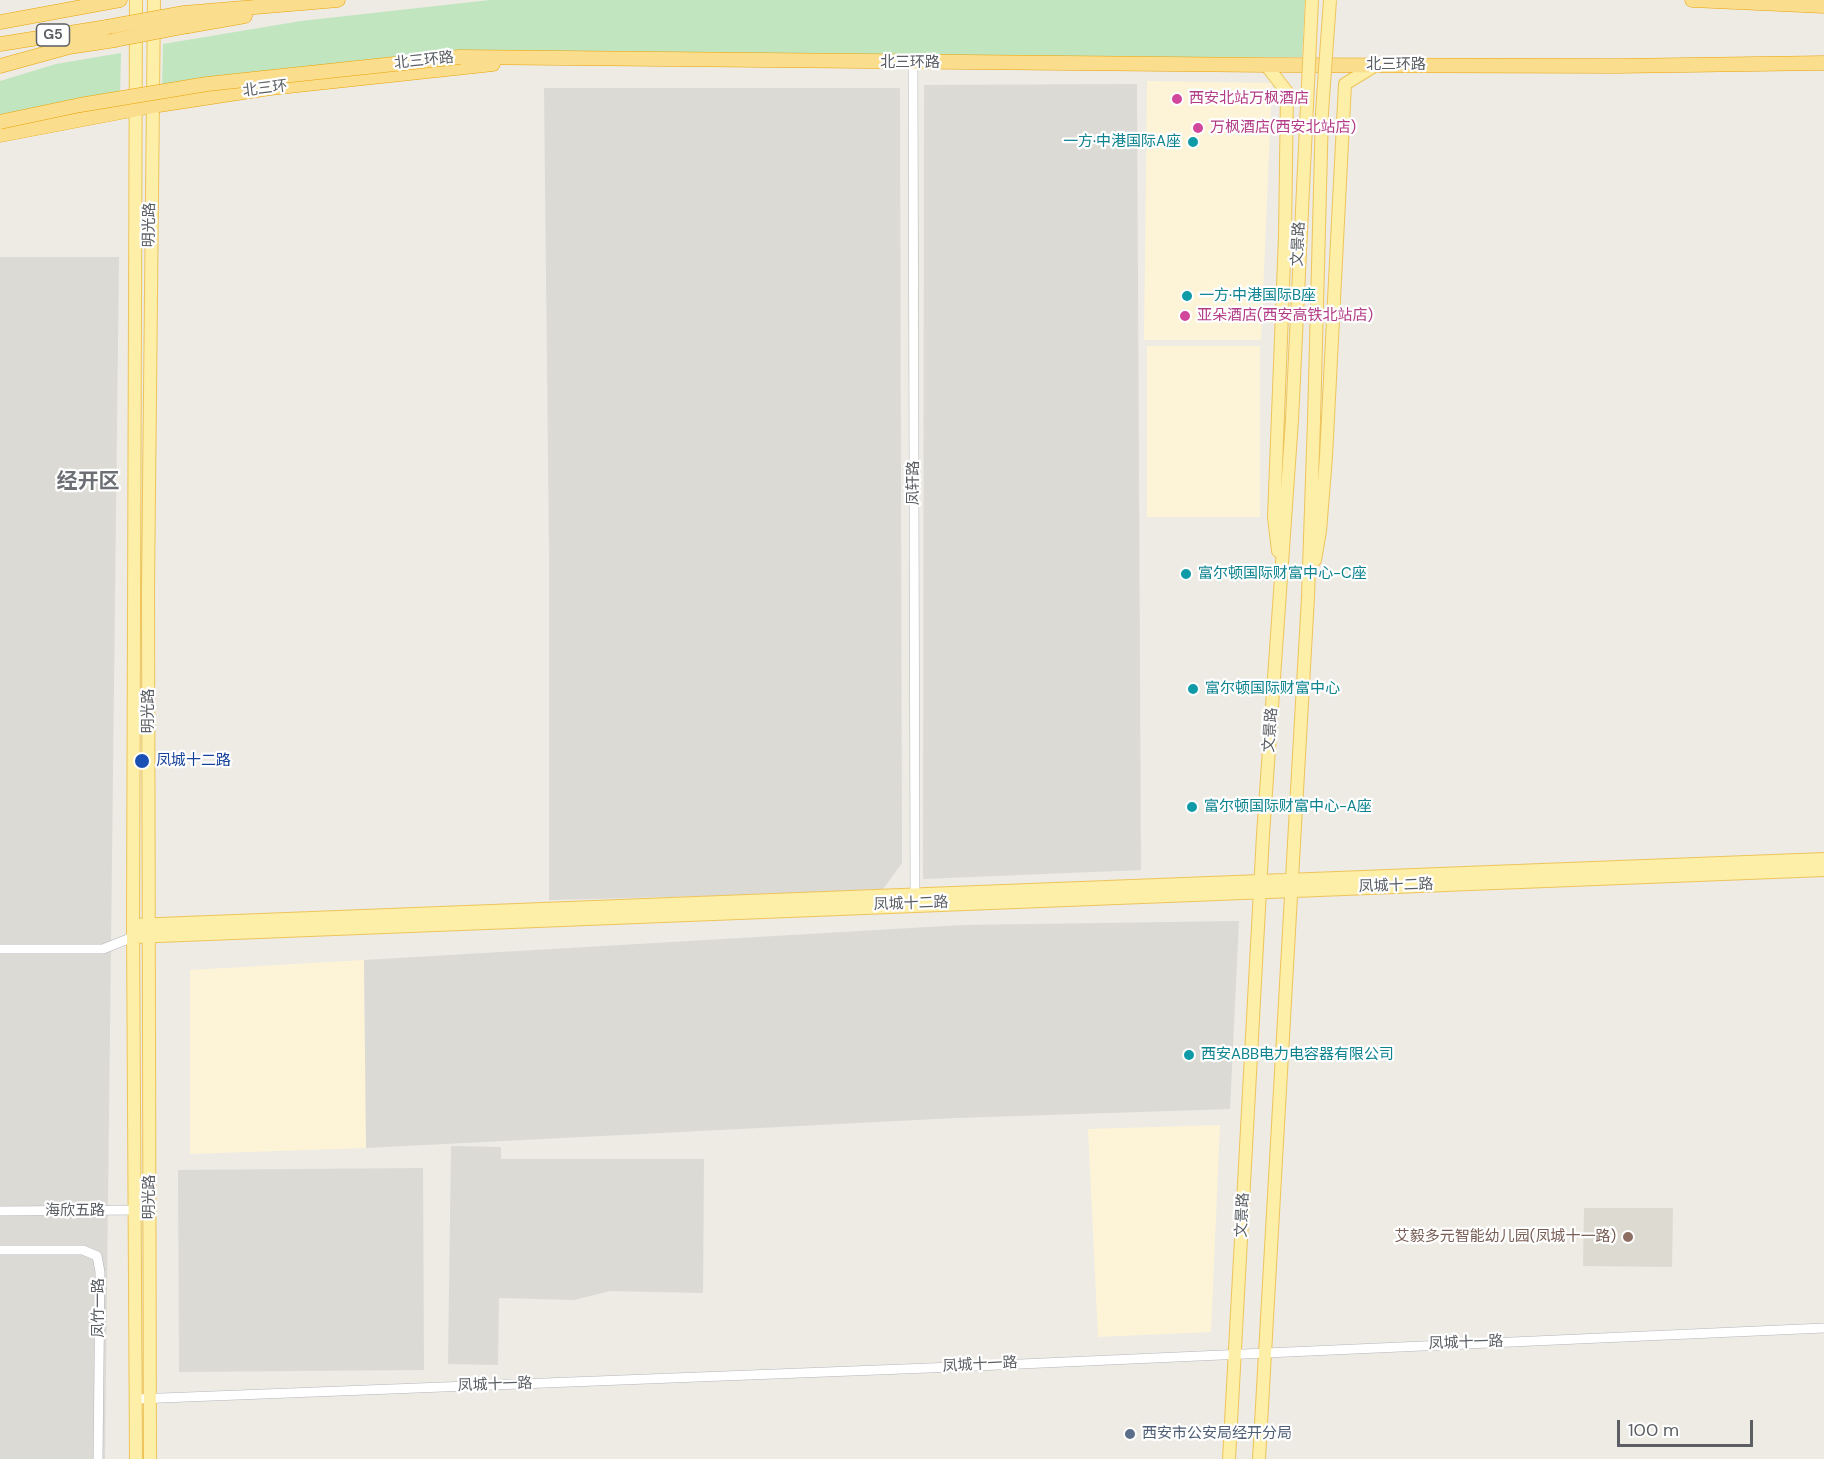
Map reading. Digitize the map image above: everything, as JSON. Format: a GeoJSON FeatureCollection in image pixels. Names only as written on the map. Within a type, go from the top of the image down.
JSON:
{"type":"FeatureCollection","features":[{"type":"Feature","properties":{"kind":"highway","name":"G5"},"geometry":{"type":"LineString","coordinates":[[0,22],[120,0]]}},
{"type":"Feature","properties":{"kind":"highway","name":"G5"},"geometry":{"type":"LineString","coordinates":[[0,44],[107,27],[186,20],[338,0]]}},
{"type":"Feature","properties":{"kind":"highway"},"geometry":{"type":"LineString","coordinates":[[1692,0],[1824,6]]}},
{"type":"Feature","properties":{"kind":"highway"},"geometry":{"type":"LineString","coordinates":[[0,66],[69,47],[115,39],[186,20]]}},
{"type":"Feature","properties":{"kind":"highway","name":"北三环路"},"geometry":{"type":"LineString","coordinates":[[0,122],[81,105],[207,84],[460,57],[1266,65],[1617,66],[1824,63]]}},
{"type":"Feature","properties":{"kind":"highway","name":"北三环"},"geometry":{"type":"LineString","coordinates":[[0,135],[152,106],[270,88],[533,59]]}},
{"type":"Feature","properties":{"kind":"main road","name":"明光路"},"geometry":{"type":"LineString","coordinates":[[136,0],[133,931],[136,1459]]}},
{"type":"Feature","properties":{"kind":"main road","name":"明光路"},"geometry":{"type":"LineString","coordinates":[[150,1459],[148,567],[154,0]]}},
{"type":"Feature","properties":{"kind":"main road","name":"文景路"},"geometry":{"type":"LineString","coordinates":[[1229,1459],[1261,887],[1292,420],[1312,0]]}},
{"type":"Feature","properties":{"kind":"main road","name":"文景路"},"geometry":{"type":"LineString","coordinates":[[1259,1459],[1308,597],[1322,111],[1330,0]]}},
{"type":"Feature","properties":{"kind":"main road"},"geometry":{"type":"LineString","coordinates":[[1266,65],[1287,92],[1285,236],[1274,517],[1282,579]]}},
{"type":"Feature","properties":{"kind":"main road"},"geometry":{"type":"LineString","coordinates":[[1308,597],[1320,531],[1326,457],[1345,84],[1376,65]]}},
{"type":"Feature","properties":{"kind":"main road","name":"凤城十二路"},"geometry":{"type":"LineString","coordinates":[[133,931],[1261,887],[1824,859]]}},
{"type":"Feature","properties":{"kind":"main road","name":"凤城十二路"},"geometry":{"type":"LineString","coordinates":[[1290,885],[1824,870]]}},
{"type":"Feature","properties":{"kind":"street","name":"凤轩路"},"geometry":{"type":"LineString","coordinates":[[913,63],[915,899]]}},
{"type":"Feature","properties":{"kind":"street","name":"凤城十二路"},"geometry":{"type":"LineString","coordinates":[[0,949],[103,949],[133,931]]}},
{"type":"Feature","properties":{"kind":"street","name":"海欣五路"},"geometry":{"type":"LineString","coordinates":[[0,1211],[150,1210]]}},
{"type":"Feature","properties":{"kind":"street","name":"凤竹一路"},"geometry":{"type":"LineString","coordinates":[[0,1250],[83,1250],[97,1256],[100,1272],[98,1459]]}},
{"type":"Feature","properties":{"kind":"street","name":"凤城十一路"},"geometry":{"type":"LineString","coordinates":[[136,1399],[1824,1328]]}},
{"type":"Feature","properties":{"kind":"shaded area"},"geometry":{"type":"Polygon","coordinates":[[[1147,81],[1272,83],[1261,340],[1144,340],[1147,81]]]}},
{"type":"Feature","properties":{"kind":"shaded area"},"geometry":{"type":"Polygon","coordinates":[[[1137,84],[1141,870],[923,879],[924,85],[1137,84]]]}},
{"type":"Feature","properties":{"kind":"shaded area"},"geometry":{"type":"Polygon","coordinates":[[[544,88],[900,88],[902,863],[881,892],[549,900],[549,553],[544,88]]]}},
{"type":"Feature","properties":{"kind":"shaded area"},"geometry":{"type":"Polygon","coordinates":[[[0,257],[119,257],[105,1459],[0,1459],[0,257]]]}},
{"type":"Feature","properties":{"kind":"shaded area"},"geometry":{"type":"Polygon","coordinates":[[[1147,346],[1260,346],[1260,517],[1147,517],[1147,346]]]}},
{"type":"Feature","properties":{"kind":"shaded area"},"geometry":{"type":"Polygon","coordinates":[[[1239,921],[1230,1109],[956,1118],[366,1148],[364,960],[962,925],[1239,921]]]}},
{"type":"Feature","properties":{"kind":"shaded area"},"geometry":{"type":"Polygon","coordinates":[[[364,960],[366,1148],[190,1154],[190,970],[364,960]]]}},
{"type":"Feature","properties":{"kind":"shaded area"},"geometry":{"type":"Polygon","coordinates":[[[1220,1125],[1211,1332],[1098,1337],[1088,1129],[1220,1125]]]}},
{"type":"Feature","properties":{"kind":"shaded area"},"geometry":{"type":"Polygon","coordinates":[[[451,1146],[501,1147],[501,1159],[704,1159],[703,1293],[610,1291],[574,1300],[499,1298],[498,1365],[448,1364],[451,1146]]]}},
{"type":"Feature","properties":{"kind":"shaded area"},"geometry":{"type":"Polygon","coordinates":[[[423,1168],[424,1370],[179,1372],[178,1170],[423,1168]]]}},
{"type":"Feature","properties":{"kind":"shaded area","name":"艾毅多元智能幼儿园(凤城十一路)"},"geometry":{"type":"Polygon","coordinates":[[[1584,1208],[1673,1208],[1672,1267],[1583,1266],[1584,1208]]]}},
{"type":"Feature","properties":{"kind":"green space"},"geometry":{"type":"Polygon","coordinates":[[[490,0],[1305,0],[1302,57],[560,59],[162,91],[163,44],[301,21],[490,0]]]}},
{"type":"Feature","properties":{"kind":"green space"},"geometry":{"type":"Polygon","coordinates":[[[121,53],[120,96],[0,119],[0,81],[56,64],[121,53]]]}},
{"type":"Feature","properties":{"kind":"place","name":"西安北站万枫酒店"},"geometry":{"type":"Point","coordinates":[1177,99]}},
{"type":"Feature","properties":{"kind":"place","name":"万枫酒店(西安北站店)"},"geometry":{"type":"Point","coordinates":[1198,128]}},
{"type":"Feature","properties":{"kind":"place","name":"一方·中港国际A座"},"geometry":{"type":"Point","coordinates":[1193,142]}},
{"type":"Feature","properties":{"kind":"place","name":"一方·中港国际B座"},"geometry":{"type":"Point","coordinates":[1187,296]}},
{"type":"Feature","properties":{"kind":"place","name":"亚朵酒店(西安高铁北站店)"},"geometry":{"type":"Point","coordinates":[1185,316]}},
{"type":"Feature","properties":{"kind":"place","name":"富尔顿国际财富中心-C座"},"geometry":{"type":"Point","coordinates":[1186,574]}},
{"type":"Feature","properties":{"kind":"place","name":"富尔顿国际财富中心"},"geometry":{"type":"Point","coordinates":[1193,689]}},
{"type":"Feature","properties":{"kind":"place","name":"凤城十二路"},"geometry":{"type":"Point","coordinates":[142,761]}},
{"type":"Feature","properties":{"kind":"place","name":"富尔顿国际财富中心-A座"},"geometry":{"type":"Point","coordinates":[1192,807]}},
{"type":"Feature","properties":{"kind":"place","name":"西安ABB电力电容器有限公司"},"geometry":{"type":"Point","coordinates":[1189,1055]}},
{"type":"Feature","properties":{"kind":"place","name":"艾毅多元智能幼儿园(凤城十一路)"},"geometry":{"type":"Point","coordinates":[1628,1237]}},
{"type":"Feature","properties":{"kind":"place","name":"西安市公安局经开分局"},"geometry":{"type":"Point","coordinates":[1130,1434]}},
{"type":"Feature","properties":{"kind":"district","name":"经开区"},"geometry":{"type":"Point","coordinates":[88,482]}}]}
